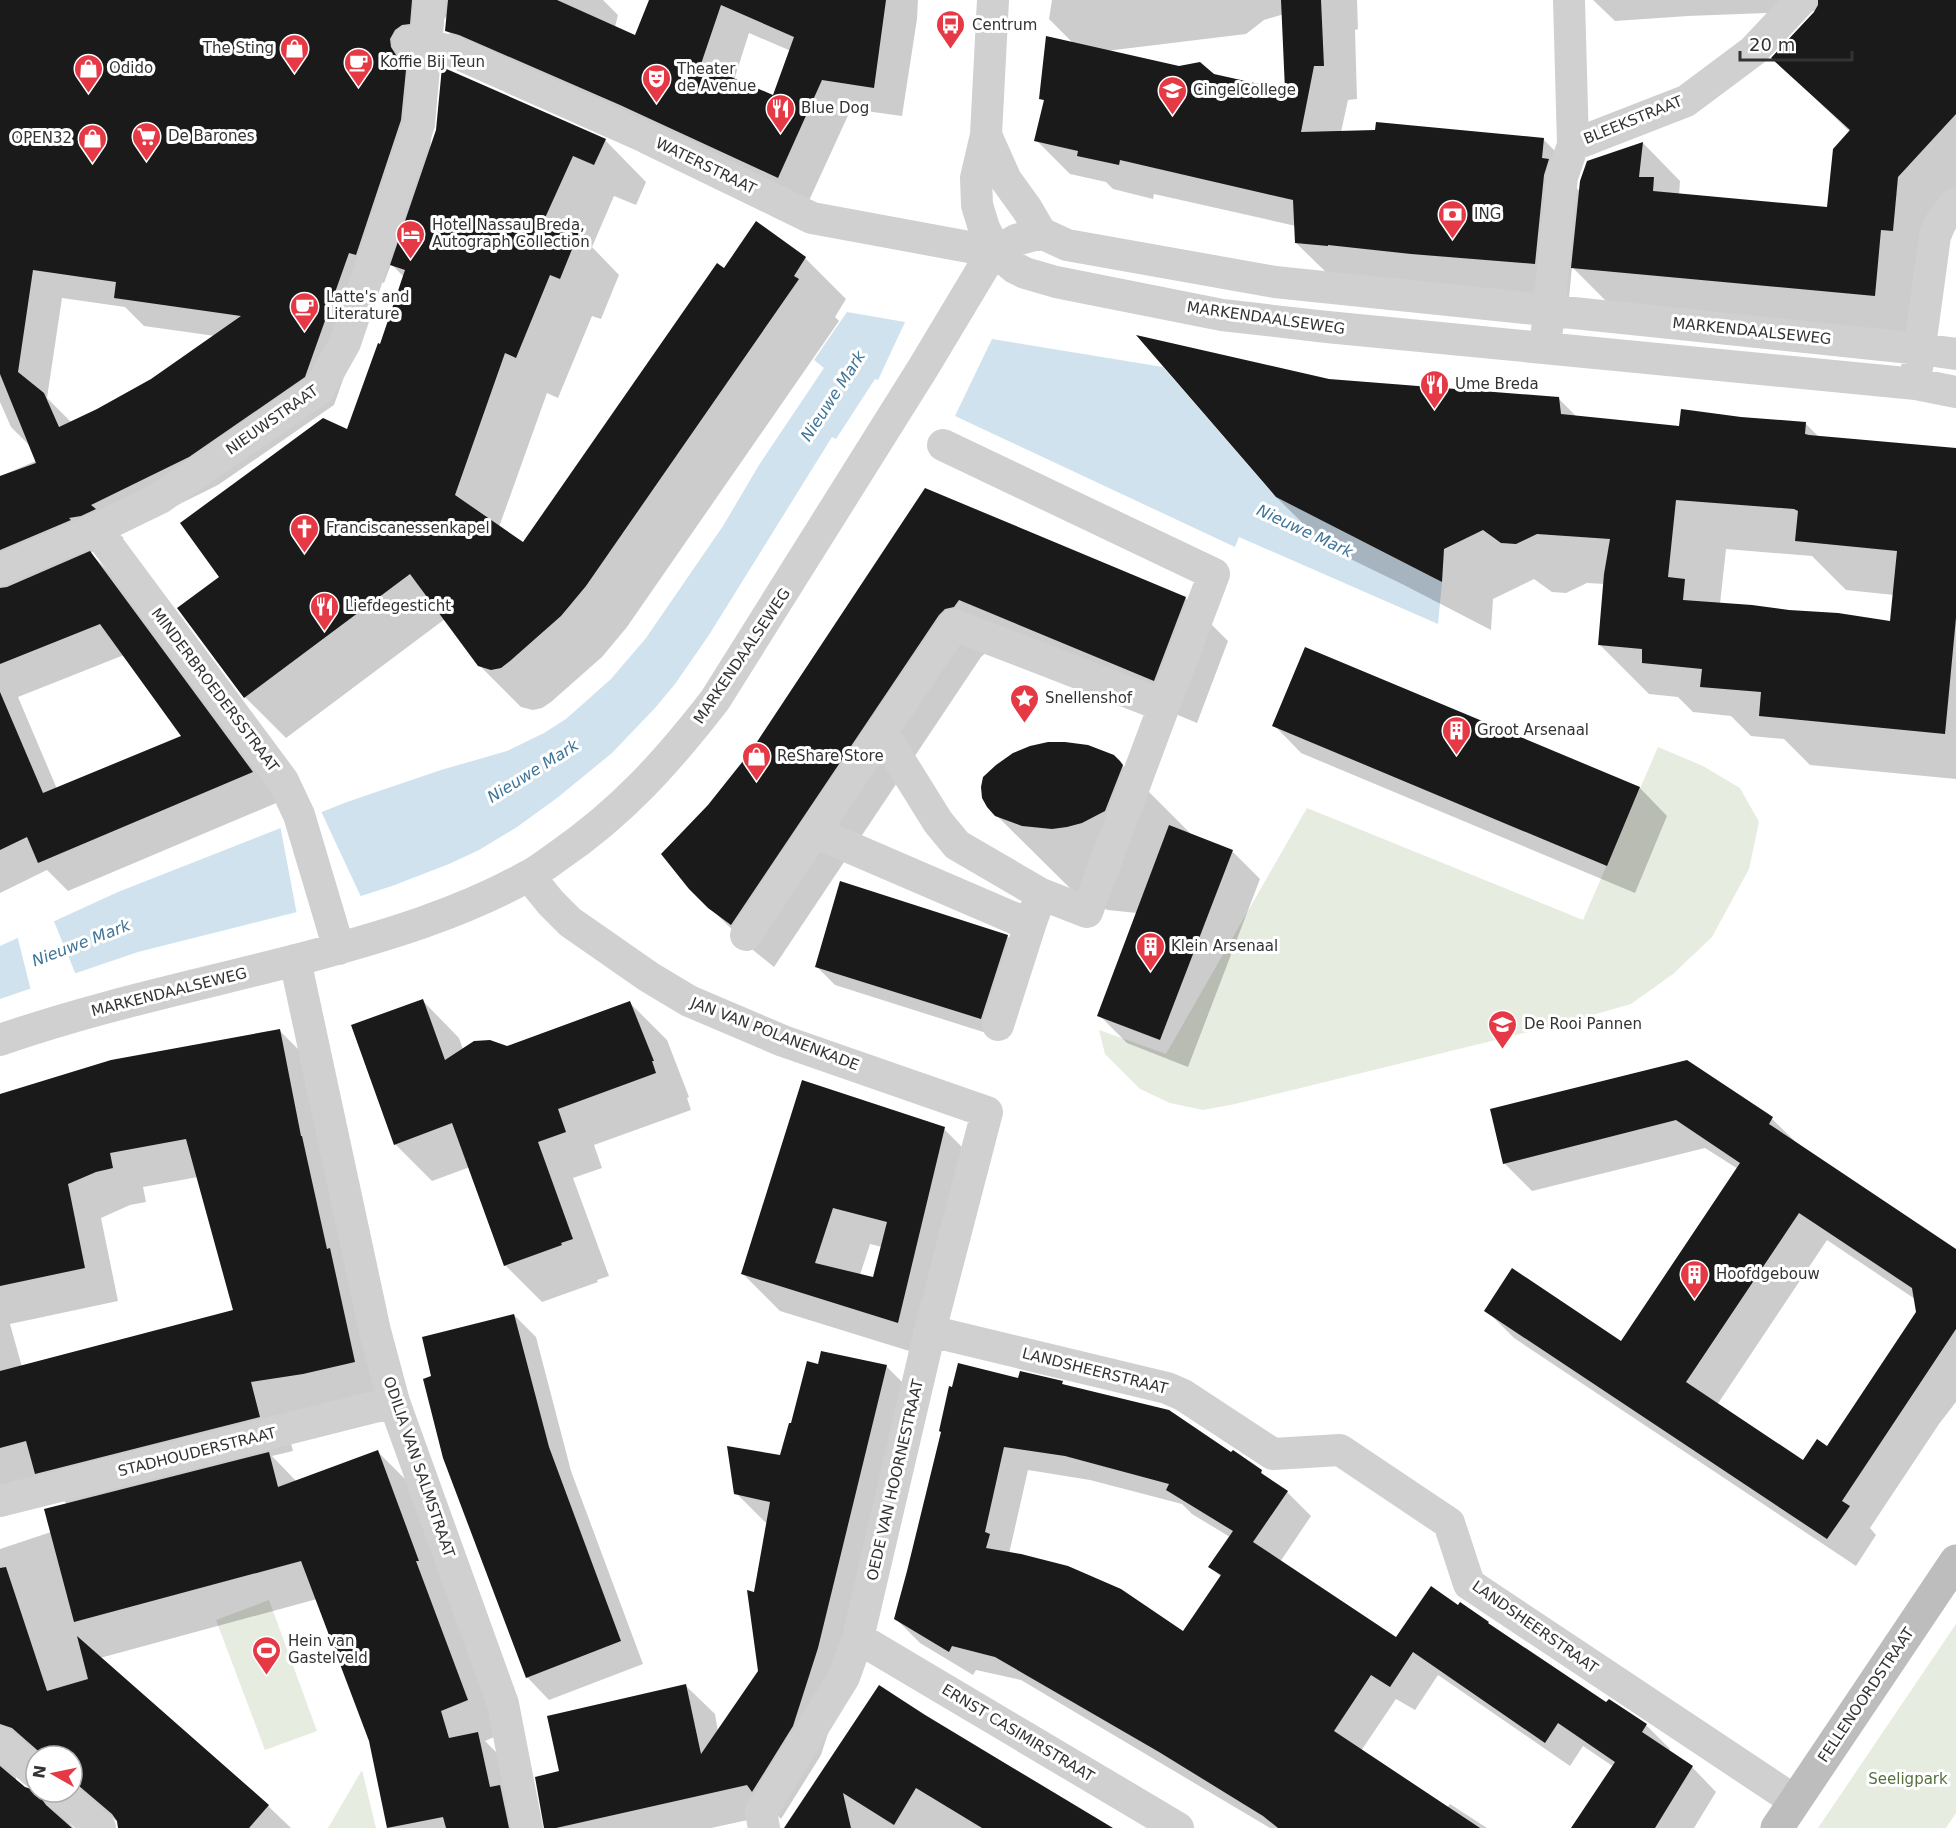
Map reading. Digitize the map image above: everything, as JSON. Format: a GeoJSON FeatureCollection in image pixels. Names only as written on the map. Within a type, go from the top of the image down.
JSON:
{"type":"FeatureCollection","features":[{"type":"Feature","properties":{"kind":"main road","name":"FELLENOORDSTRAAT"},"geometry":{"type":"LineString","coordinates":[[1777,1828],[1956,1561]]}},
{"type":"Feature","properties":{"kind":"street","name":"NIEUWSTRAAT"},"geometry":{"type":"LineString","coordinates":[[0,570],[96,529],[160,498],[319,389],[345,343],[419,124],[417,43],[430,0]]}},
{"type":"Feature","properties":{"kind":"street"},"geometry":{"type":"LineString","coordinates":[[993,0],[986,135],[976,178],[977,205],[984,228],[996,252]]}},
{"type":"Feature","properties":{"kind":"street","name":"BLEEKSTRAAT"},"geometry":{"type":"LineString","coordinates":[[1549,310],[1562,177],[1573,145],[1569,0]]}},
{"type":"Feature","properties":{"kind":"street","name":"BLEEKSTRAAT"},"geometry":{"type":"LineString","coordinates":[[1573,145],[1686,100],[1753,51],[1801,0]]}},
{"type":"Feature","properties":{"kind":"street","name":"WATERSTRAAT"},"geometry":{"type":"LineString","coordinates":[[417,43],[452,51],[623,127],[812,218],[996,252]]}},
{"type":"Feature","properties":{"kind":"street"},"geometry":{"type":"LineString","coordinates":[[986,135],[1006,180],[1041,233]]}},
{"type":"Feature","properties":{"kind":"street"},"geometry":{"type":"LineString","coordinates":[[996,252],[998,205],[1006,180]]}},
{"type":"Feature","properties":{"kind":"street"},"geometry":{"type":"LineString","coordinates":[[1916,384],[1935,236],[1941,222],[1956,203]]}},
{"type":"Feature","properties":{"kind":"street","name":"MARKENDAALSEWEG"},"geometry":{"type":"LineString","coordinates":[[0,1040],[66,1019],[339,948],[436,918],[529,876],[573,846],[615,813],[651,778],[715,700],[899,408],[986,263],[996,252],[1016,240],[1041,233],[1073,246],[1275,282],[1956,354]]}},
{"type":"Feature","properties":{"kind":"street","name":"MARKENDAALSEWEG"},"geometry":{"type":"LineString","coordinates":[[996,252],[1015,268],[1036,276],[1222,315],[1916,384],[1956,392]]}},
{"type":"Feature","properties":{"kind":"street"},"geometry":{"type":"LineString","coordinates":[[1545,348],[1549,310]]}},
{"type":"Feature","properties":{"kind":"street"},"geometry":{"type":"LineString","coordinates":[[882,732],[938,822],[957,845],[1041,894],[1087,912],[1214,574],[943,445]]}},
{"type":"Feature","properties":{"kind":"street","name":"MINDERBROEDERSSTRAAT"},"geometry":{"type":"LineString","coordinates":[[96,529],[283,781],[298,815],[339,948]]}},
{"type":"Feature","properties":{"kind":"street"},"geometry":{"type":"LineString","coordinates":[[746,935],[954,625],[1164,706]]}},
{"type":"Feature","properties":{"kind":"street"},"geometry":{"type":"LineString","coordinates":[[814,832],[1030,925]]}},
{"type":"Feature","properties":{"kind":"street","name":"JAN VAN POLANENKADE"},"geometry":{"type":"LineString","coordinates":[[529,876],[550,903],[570,922],[640,971],[689,1001],[783,1041],[987,1112]]}},
{"type":"Feature","properties":{"kind":"street"},"geometry":{"type":"LineString","coordinates":[[998,1025],[1041,894]]}},
{"type":"Feature","properties":{"kind":"street","name":"ODILIA VAN SALMSTRAAT"},"geometry":{"type":"LineString","coordinates":[[295,960],[375,1331],[394,1402],[503,1704],[527,1828]]}},
{"type":"Feature","properties":{"kind":"street","name":"OEDE VAN HOORNESTRAAT"},"geometry":{"type":"LineString","coordinates":[[764,1828],[761,1812],[844,1677],[858,1638],[930,1331],[987,1112]]}},
{"type":"Feature","properties":{"kind":"street","name":"LANDSHEERSTRAAT"},"geometry":{"type":"LineString","coordinates":[[930,1331],[1167,1388],[1183,1395],[1272,1454],[1340,1450],[1449,1523],[1469,1584],[1795,1801]]}},
{"type":"Feature","properties":{"kind":"street","name":"STADHOUDERSTRAAT"},"geometry":{"type":"LineString","coordinates":[[0,1501],[394,1402]]}},
{"type":"Feature","properties":{"kind":"street","name":"ERNST CASIMIRSTRAAT"},"geometry":{"type":"LineString","coordinates":[[858,1638],[1178,1828]]}},
{"type":"Feature","properties":{"kind":"street"},"geometry":{"type":"LineString","coordinates":[[0,1742],[24,1763]]}},
{"type":"Feature","properties":{"kind":"street"},"geometry":{"type":"LineString","coordinates":[[72,1804],[100,1828]]}},
{"type":"Feature","properties":{"kind":"green space"},"geometry":{"type":"Polygon","coordinates":[[[1658,747],[1703,766],[1740,788],[1759,822],[1749,869],[1712,937],[1673,974],[1631,1004],[1561,1024],[1203,1110],[1170,1103],[1140,1089],[1105,1054],[1099,1030],[1166,1054],[1307,808],[1583,920],[1658,747]]]}},
{"type":"Feature","properties":{"kind":"green space","name":"Hein van Gastelveld"},"geometry":{"type":"Polygon","coordinates":[[[269,1600],[317,1731],[265,1750],[216,1620],[269,1600]]]}},
{"type":"Feature","properties":{"kind":"green space","name":"Seeligpark"},"geometry":{"type":"Polygon","coordinates":[[[1956,1624],[1956,1813],[1946,1828],[1818,1828],[1956,1624]]]}},
{"type":"Feature","properties":{"kind":"green space"},"geometry":{"type":"Polygon","coordinates":[[[362,1770],[376,1828],[328,1828],[362,1770]]]}},
{"type":"Feature","properties":{"kind":"water","name":"Nieuwe Mark"},"geometry":{"type":"Polygon","coordinates":[[[847,312],[905,322],[878,380],[875,379],[836,439],[832,437],[709,635],[675,684],[612,753],[557,798],[517,827],[479,850],[392,886],[361,896],[138,952],[0,999],[0,946],[118,892],[347,802],[441,770],[507,751],[544,733],[566,719],[611,679],[646,638],[723,526],[759,465],[824,368],[814,360],[847,312]]]}},
{"type":"Feature","properties":{"kind":"water","name":"Nieuwe Mark"},"geometry":{"type":"Polygon","coordinates":[[[992,339],[1163,367],[1276,497],[1442,582],[1438,624],[1239,537],[1235,547],[955,416],[992,339]]]}},
{"type":"Feature","properties":{"kind":"pier"},"geometry":{"type":"Polygon","coordinates":[[[320,809],[362,899],[297,915],[280,825],[320,809]]]}},
{"type":"Feature","properties":{"kind":"pier"},"geometry":{"type":"Polygon","coordinates":[[[53,919],[76,975],[31,991],[17,935],[53,919]]]}},
{"type":"Feature","properties":{"kind":"building","name":"De Barones"},"geometry":{"type":"Polygon","coordinates":[[[0,0],[412,0],[410,24],[402,25],[395,30],[390,39],[391,47],[396,55],[407,60],[401,120],[356,255],[349,253],[305,377],[189,457],[91,505],[96,509],[81,516],[69,518],[71,520],[0,550],[0,476],[36,463],[0,374],[0,0]],[[33,270],[18,372],[44,393],[59,427],[151,379],[241,316],[114,298],[116,282],[33,270]]]}},
{"type":"Feature","properties":{"kind":"building"},"geometry":{"type":"Polygon","coordinates":[[[448,0],[557,0],[635,35],[649,0],[886,0],[874,88],[822,80],[778,178],[620,105],[445,31],[448,0]],[[721,5],[701,64],[773,95],[794,37],[721,5]]]}},
{"type":"Feature","properties":{"kind":"building"},"geometry":{"type":"Polygon","coordinates":[[[1281,0],[1321,0],[1324,66],[1314,66],[1301,132],[1375,130],[1376,122],[1544,138],[1542,158],[1549,159],[1544,175],[1535,264],[1295,243],[1293,200],[1120,160],[1119,165],[1077,156],[1078,151],[1034,141],[1044,100],[1039,99],[1046,36],[1179,66],[1200,62],[1214,74],[1285,90],[1281,0]]]}},
{"type":"Feature","properties":{"kind":"building"},"geometry":{"type":"Polygon","coordinates":[[[1818,0],[1956,0],[1956,114],[1898,177],[1893,231],[1881,230],[1875,296],[1571,268],[1580,181],[1587,161],[1643,142],[1639,177],[1654,177],[1653,191],[1827,207],[1833,149],[1850,130],[1771,58],[1814,12],[1818,0]]]}},
{"type":"Feature","properties":{"kind":"building"},"geometry":{"type":"Polygon","coordinates":[[[442,67],[606,139],[594,165],[573,156],[545,218],[579,232],[560,279],[550,275],[516,358],[505,353],[455,495],[523,542],[717,263],[724,268],[756,221],[806,257],[794,276],[799,279],[586,586],[561,616],[510,661],[501,668],[491,670],[478,666],[410,574],[244,698],[177,608],[219,577],[180,523],[323,418],[347,429],[378,343],[380,344],[405,270],[390,265],[436,130],[442,67]]]}},
{"type":"Feature","properties":{"kind":"building"},"geometry":{"type":"Polygon","coordinates":[[[1136,335],[1329,379],[1559,397],[1561,414],[1679,426],[1681,409],[1806,422],[1805,434],[1809,435],[1956,448],[1956,618],[1945,734],[1759,716],[1761,692],[1700,687],[1702,669],[1642,663],[1642,649],[1598,645],[1604,574],[1610,539],[1537,534],[1516,544],[1501,543],[1483,530],[1444,549],[1442,582],[1276,497],[1136,335]],[[1676,500],[1668,577],[1685,579],[1683,600],[1838,613],[1890,621],[1897,551],[1795,541],[1798,511],[1676,500]]]}},
{"type":"Feature","properties":{"kind":"building"},"geometry":{"type":"Polygon","coordinates":[[[925,488],[1186,597],[1154,681],[959,600],[954,607],[945,609],[939,615],[731,925],[708,908],[689,889],[661,854],[708,805],[751,751],[925,488]]]}},
{"type":"Feature","properties":{"kind":"building"},"geometry":{"type":"Polygon","coordinates":[[[90,551],[253,772],[38,863],[27,837],[0,850],[0,692],[43,793],[181,736],[100,624],[0,664],[0,588],[90,551]]]}},
{"type":"Feature","properties":{"kind":"building","name":"Groot Arsenaal"},"geometry":{"type":"Polygon","coordinates":[[[1305,647],[1640,787],[1607,866],[1272,726],[1305,647]]]}},
{"type":"Feature","properties":{"kind":"building"},"geometry":{"type":"Polygon","coordinates":[[[1048,742],[1088,745],[1114,755],[1120,761],[1123,765],[1105,811],[1082,823],[1052,829],[1022,826],[995,816],[982,798],[983,777],[1013,753],[1048,742]]]}},
{"type":"Feature","properties":{"kind":"building","name":"Klein Arsenaal"},"geometry":{"type":"Polygon","coordinates":[[[1169,825],[1233,850],[1160,1040],[1097,1016],[1169,825]]]}},
{"type":"Feature","properties":{"kind":"building"},"geometry":{"type":"Polygon","coordinates":[[[840,881],[1008,935],[981,1019],[815,967],[840,881]]]}},
{"type":"Feature","properties":{"kind":"building"},"geometry":{"type":"Polygon","coordinates":[[[423,999],[445,1060],[474,1041],[490,1040],[507,1046],[630,1001],[654,1061],[652,1061],[656,1073],[558,1109],[566,1132],[538,1142],[573,1239],[504,1266],[452,1123],[394,1145],[351,1025],[423,999]]]}},
{"type":"Feature","properties":{"kind":"building"},"geometry":{"type":"Polygon","coordinates":[[[280,1029],[301,1136],[327,1249],[330,1248],[355,1362],[303,1374],[251,1382],[260,1417],[35,1474],[26,1441],[0,1448],[0,1371],[233,1310],[186,1139],[110,1153],[113,1168],[96,1172],[68,1184],[85,1268],[0,1286],[0,1094],[111,1060],[280,1029]]]}},
{"type":"Feature","properties":{"kind":"building","name":"Hoofdgebouw"},"geometry":{"type":"Polygon","coordinates":[[[1687,1060],[1773,1117],[1769,1124],[1956,1249],[1956,1329],[1842,1501],[1850,1506],[1827,1539],[1484,1311],[1512,1268],[1621,1341],[1740,1163],[1676,1120],[1503,1164],[1490,1109],[1687,1060]],[[1799,1213],[1686,1382],[1803,1460],[1817,1439],[1827,1446],[1916,1312],[1912,1288],[1799,1213]]]}},
{"type":"Feature","properties":{"kind":"building"},"geometry":{"type":"Polygon","coordinates":[[[802,1080],[945,1127],[898,1323],[741,1274],[802,1080]],[[833,1208],[815,1263],[873,1277],[887,1222],[833,1208]]]}},
{"type":"Feature","properties":{"kind":"building"},"geometry":{"type":"Polygon","coordinates":[[[514,1314],[549,1447],[621,1641],[526,1678],[443,1458],[423,1379],[431,1376],[422,1337],[514,1314]]]}},
{"type":"Feature","properties":{"kind":"building"},"geometry":{"type":"Polygon","coordinates":[[[821,1351],[887,1365],[818,1648],[793,1726],[752,1792],[747,1785],[556,1828],[544,1828],[535,1777],[559,1771],[547,1716],[686,1684],[701,1754],[758,1671],[747,1590],[754,1592],[770,1502],[734,1494],[727,1446],[780,1455],[807,1361],[818,1364],[821,1351]]]}},
{"type":"Feature","properties":{"kind":"building"},"geometry":{"type":"Polygon","coordinates":[[[958,1363],[1018,1378],[1020,1371],[1063,1381],[1062,1384],[1169,1410],[1231,1452],[1233,1450],[1288,1491],[1253,1542],[1396,1637],[1431,1586],[1458,1605],[1460,1602],[1606,1702],[1609,1699],[1647,1724],[1642,1732],[1693,1766],[1655,1828],[1571,1828],[1615,1762],[1558,1723],[1545,1743],[1413,1652],[1390,1687],[1371,1675],[1334,1731],[1480,1828],[1278,1828],[1263,1816],[1159,1752],[995,1657],[952,1646],[949,1652],[894,1619],[941,1432],[939,1431],[949,1386],[952,1387],[958,1363]],[[1004,1447],[985,1532],[990,1534],[986,1548],[1068,1566],[1121,1589],[1183,1631],[1221,1575],[1208,1567],[1233,1531],[1166,1490],[1169,1484],[1065,1456],[1004,1447]]]}},
{"type":"Feature","properties":{"kind":"building"},"geometry":{"type":"Polygon","coordinates":[[[378,1450],[419,1561],[416,1561],[468,1700],[441,1711],[449,1738],[478,1732],[490,1787],[500,1785],[509,1828],[446,1828],[443,1817],[387,1828],[369,1741],[301,1561],[74,1622],[44,1509],[269,1452],[278,1487],[378,1450]]]}},
{"type":"Feature","properties":{"kind":"building"},"geometry":{"type":"Polygon","coordinates":[[[6,1567],[47,1691],[88,1679],[77,1636],[269,1805],[249,1828],[118,1828],[117,1821],[112,1814],[84,1790],[84,1744],[30,1744],[12,1728],[0,1724],[0,1568],[6,1567]]]}},
{"type":"Feature","properties":{"kind":"building"},"geometry":{"type":"Polygon","coordinates":[[[879,1685],[1113,1828],[982,1828],[916,1788],[894,1825],[843,1793],[851,1828],[784,1828],[879,1685]]]}},
{"type":"Feature","properties":{"kind":"building"},"geometry":{"type":"Polygon","coordinates":[[[0,1766],[24,1786],[24,1804],[45,1804],[72,1828],[0,1828],[0,1766]]]}},
{"type":"Feature","properties":{"kind":"place","name":"Centrum"},"geometry":{"type":"Point","coordinates":[951,50]}},
{"type":"Feature","properties":{"kind":"place","name":"The Sting"},"geometry":{"type":"Point","coordinates":[295,74]}},
{"type":"Feature","properties":{"kind":"place","name":"Koffie Bij Teun"},"geometry":{"type":"Point","coordinates":[359,88]}},
{"type":"Feature","properties":{"kind":"place","name":"Odido"},"geometry":{"type":"Point","coordinates":[88,94]}},
{"type":"Feature","properties":{"kind":"place","name":"Theater de Avenue"},"geometry":{"type":"Point","coordinates":[656,104]}},
{"type":"Feature","properties":{"kind":"place","name":"CingelCollege"},"geometry":{"type":"Point","coordinates":[1172,116]}},
{"type":"Feature","properties":{"kind":"place","name":"Blue Dog"},"geometry":{"type":"Point","coordinates":[780,134]}},
{"type":"Feature","properties":{"kind":"place","name":"De Barones"},"geometry":{"type":"Point","coordinates":[147,162]}},
{"type":"Feature","properties":{"kind":"place","name":"OPEN32"},"geometry":{"type":"Point","coordinates":[93,164]}},
{"type":"Feature","properties":{"kind":"place","name":"ING"},"geometry":{"type":"Point","coordinates":[1453,240]}},
{"type":"Feature","properties":{"kind":"place","name":"Hotel Nassau Breda, Autograph Collection"},"geometry":{"type":"Point","coordinates":[411,260]}},
{"type":"Feature","properties":{"kind":"place","name":"Latte's and Literature"},"geometry":{"type":"Point","coordinates":[305,332]}},
{"type":"Feature","properties":{"kind":"place","name":"Ume Breda"},"geometry":{"type":"Point","coordinates":[1434,410]}},
{"type":"Feature","properties":{"kind":"place","name":"Franciscanessenkapel"},"geometry":{"type":"Point","coordinates":[305,554]}},
{"type":"Feature","properties":{"kind":"place","name":"Liefdegesticht"},"geometry":{"type":"Point","coordinates":[324,632]}},
{"type":"Feature","properties":{"kind":"place","name":"Snellenshof"},"geometry":{"type":"Point","coordinates":[1024,724]}},
{"type":"Feature","properties":{"kind":"place","name":"Groot Arsenaal"},"geometry":{"type":"Point","coordinates":[1456,756]}},
{"type":"Feature","properties":{"kind":"place","name":"ReShare Store"},"geometry":{"type":"Point","coordinates":[756,782]}},
{"type":"Feature","properties":{"kind":"place","name":"Klein Arsenaal"},"geometry":{"type":"Point","coordinates":[1150,972]}},
{"type":"Feature","properties":{"kind":"place","name":"De Rooi Pannen"},"geometry":{"type":"Point","coordinates":[1503,1050]}},
{"type":"Feature","properties":{"kind":"place","name":"Hoofdgebouw"},"geometry":{"type":"Point","coordinates":[1695,1300]}},
{"type":"Feature","properties":{"kind":"place","name":"Hein van Gastelveld"},"geometry":{"type":"Point","coordinates":[267,1676]}}]}
